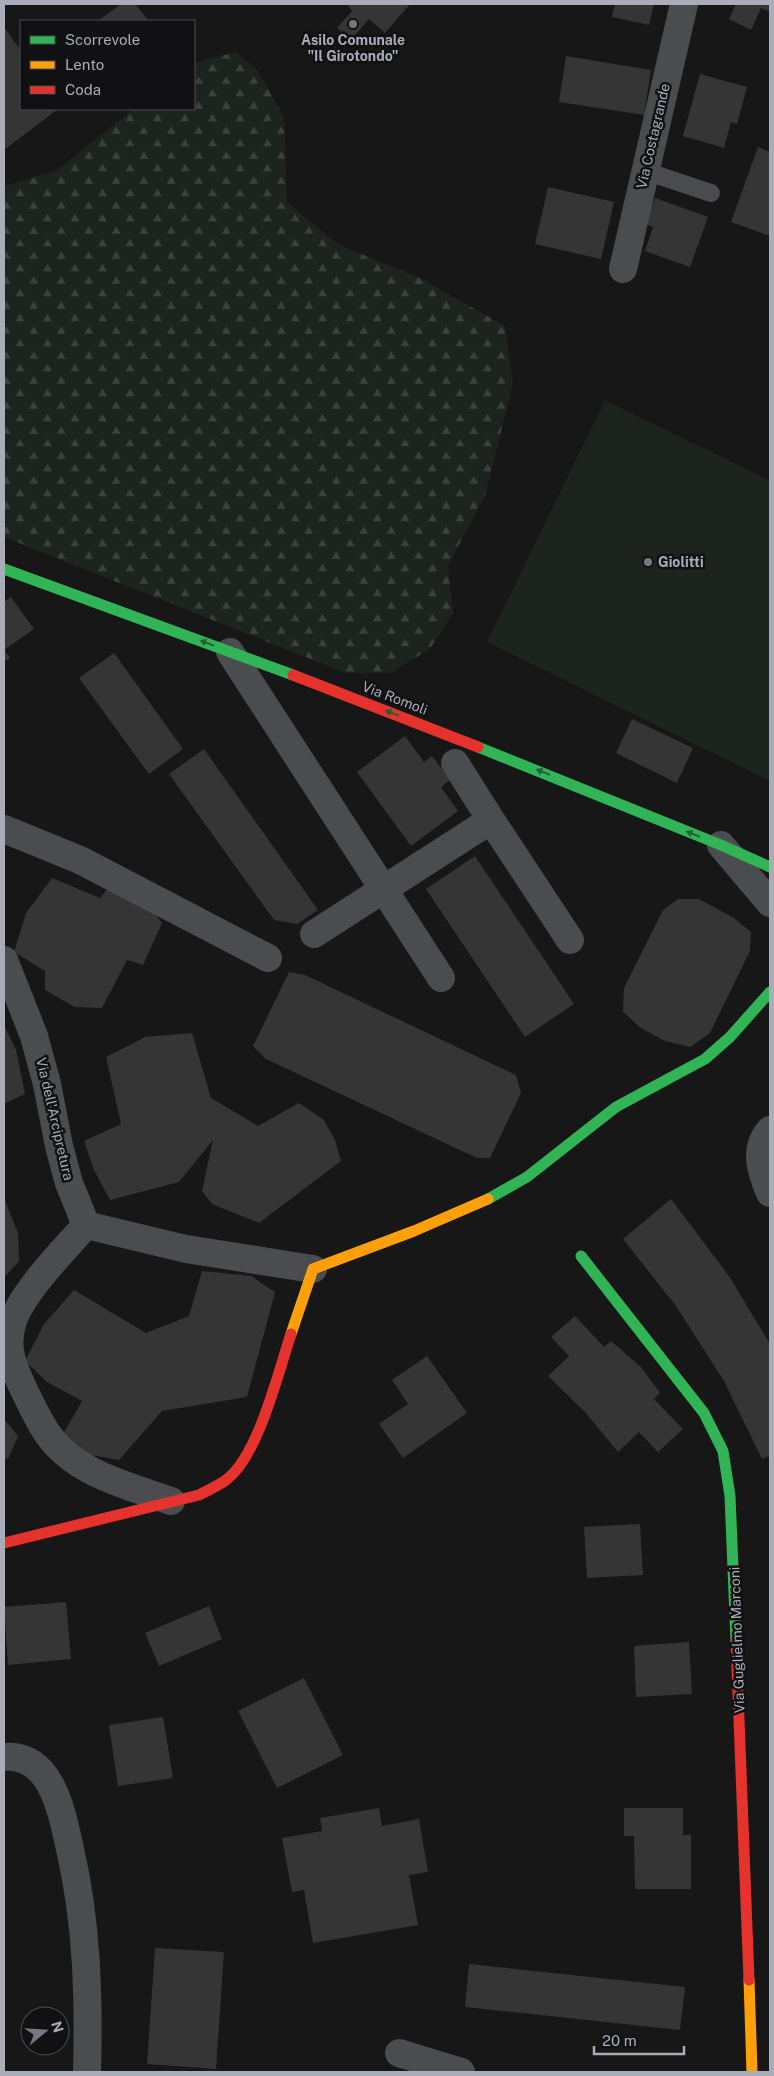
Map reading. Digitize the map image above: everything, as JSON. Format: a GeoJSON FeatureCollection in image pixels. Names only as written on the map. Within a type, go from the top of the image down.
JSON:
{"type":"FeatureCollection","features":[{"type":"Feature","properties":{"kind":"street","name":"Via Costagrande"},"geometry":{"type":"LineString","coordinates":[[623,269],[684,4]]}},
{"type":"Feature","properties":{"kind":"street","name":"Via Romoli"},"geometry":{"type":"LineString","coordinates":[[4,569],[230,652],[539,771],[721,845],[770,867]]}},
{"type":"Feature","properties":{"kind":"street"},"geometry":{"type":"LineString","coordinates":[[230,652],[441,978]]}},
{"type":"Feature","properties":{"kind":"street"},"geometry":{"type":"LineString","coordinates":[[455,762],[570,940]]}},
{"type":"Feature","properties":{"kind":"street"},"geometry":{"type":"LineString","coordinates":[[314,934],[491,820]]}},
{"type":"Feature","properties":{"kind":"street"},"geometry":{"type":"LineString","coordinates":[[4,828],[80,860],[268,958]]}},
{"type":"Feature","properties":{"kind":"street"},"geometry":{"type":"LineString","coordinates":[[721,845],[770,903]]}},
{"type":"Feature","properties":{"kind":"street","name":"Via dell'Arcipretura"},"geometry":{"type":"LineString","coordinates":[[4,960],[34,1036],[48,1084],[58,1146],[69,1183],[86,1225]]}},
{"type":"Feature","properties":{"kind":"street"},"geometry":{"type":"LineString","coordinates":[[171,1501],[89,1470],[66,1455],[41,1425],[10,1359],[9,1339],[16,1314],[43,1275],[86,1225],[186,1249],[313,1269],[414,1231],[482,1202],[528,1177],[616,1107],[705,1059],[730,1037],[770,992]]}},
{"type":"Feature","properties":{"kind":"street"},"geometry":{"type":"LineString","coordinates":[[770,1130],[762,1144],[760,1160],[770,1193]]}},
{"type":"Feature","properties":{"kind":"street","name":"Via Guglielmo Marconi"},"geometry":{"type":"LineString","coordinates":[[581,1256],[704,1413],[717,1437],[725,1462],[730,1496],[738,1655],[752,2072]]}},
{"type":"Feature","properties":{"kind":"street"},"geometry":{"type":"LineString","coordinates":[[4,1543],[199,1495],[227,1480],[246,1457],[262,1422],[313,1269]]}},
{"type":"Feature","properties":{"kind":"street"},"geometry":{"type":"LineString","coordinates":[[4,1757],[19,1757],[33,1764],[46,1777],[56,1795],[63,1818],[77,1880],[85,1942],[89,2014],[87,2072]]}},
{"type":"Feature","properties":{"kind":"street"},"geometry":{"type":"LineString","coordinates":[[398,2053],[461,2072]]}},
{"type":"Feature","properties":{"kind":"lane"},"geometry":{"type":"LineString","coordinates":[[645,171],[711,193]]}},
{"type":"Feature","properties":{"kind":"green space"},"geometry":{"type":"Polygon","coordinates":[[[236,52],[258,71],[284,117],[287,202],[339,245],[420,278],[505,326],[513,384],[485,495],[448,566],[453,613],[430,649],[390,673],[346,673],[4,537],[4,186],[56,171],[133,110],[195,110],[195,63],[236,52]]]}},
{"type":"Feature","properties":{"kind":"green space","name":"Giolitti"},"geometry":{"type":"Polygon","coordinates":[[[605,400],[770,481],[770,781],[487,642],[605,400]]]}},
{"type":"Feature","properties":{"kind":"building"},"geometry":{"type":"Polygon","coordinates":[[[121,4],[135,4],[148,20],[99,20],[121,4]]]}},
{"type":"Feature","properties":{"kind":"building","name":"Asilo Comunale \"Il Girotondo\""},"geometry":{"type":"Polygon","coordinates":[[[347,4],[410,4],[385,33],[369,19],[351,40],[337,28],[352,11],[347,4]]]}},
{"type":"Feature","properties":{"kind":"building"},"geometry":{"type":"Polygon","coordinates":[[[615,4],[654,4],[649,25],[612,17],[615,4]]]}},
{"type":"Feature","properties":{"kind":"building"},"geometry":{"type":"Polygon","coordinates":[[[736,4],[770,4],[770,12],[761,8],[751,30],[729,19],[736,4]]]}},
{"type":"Feature","properties":{"kind":"building"},"geometry":{"type":"Polygon","coordinates":[[[4,27],[20,50],[20,110],[57,110],[4,150],[4,27]]]}},
{"type":"Feature","properties":{"kind":"building"},"geometry":{"type":"Polygon","coordinates":[[[566,56],[651,70],[644,115],[559,102],[566,56]]]}},
{"type":"Feature","properties":{"kind":"building"},"geometry":{"type":"Polygon","coordinates":[[[700,74],[747,87],[737,124],[731,122],[724,148],[683,136],[700,74]]]}},
{"type":"Feature","properties":{"kind":"building"},"geometry":{"type":"Polygon","coordinates":[[[758,147],[770,152],[770,236],[731,222],[758,147]]]}},
{"type":"Feature","properties":{"kind":"building"},"geometry":{"type":"Polygon","coordinates":[[[548,187],[614,202],[601,259],[535,244],[548,187]]]}},
{"type":"Feature","properties":{"kind":"building"},"geometry":{"type":"Polygon","coordinates":[[[655,198],[708,217],[690,267],[645,251],[653,227],[645,224],[655,198]]]}},
{"type":"Feature","properties":{"kind":"building"},"geometry":{"type":"Polygon","coordinates":[[[11,597],[34,629],[4,650],[4,602],[11,597]]]}},
{"type":"Feature","properties":{"kind":"building"},"geometry":{"type":"Polygon","coordinates":[[[4,650],[10,658],[4,662],[4,650]]]}},
{"type":"Feature","properties":{"kind":"building"},"geometry":{"type":"Polygon","coordinates":[[[114,653],[183,749],[149,774],[79,678],[114,653]]]}},
{"type":"Feature","properties":{"kind":"building"},"geometry":{"type":"Polygon","coordinates":[[[632,719],[693,748],[677,783],[616,753],[632,719]]]}},
{"type":"Feature","properties":{"kind":"building"},"geometry":{"type":"Polygon","coordinates":[[[405,736],[424,762],[432,756],[450,780],[441,787],[458,811],[411,846],[357,772],[405,736]]]}},
{"type":"Feature","properties":{"kind":"building"},"geometry":{"type":"Polygon","coordinates":[[[204,749],[318,910],[297,924],[274,920],[169,774],[204,749]]]}},
{"type":"Feature","properties":{"kind":"building"},"geometry":{"type":"Polygon","coordinates":[[[475,856],[574,1004],[525,1037],[426,889],[475,856]]]}},
{"type":"Feature","properties":{"kind":"building"},"geometry":{"type":"Polygon","coordinates":[[[52,878],[100,898],[110,886],[148,905],[162,923],[143,965],[127,960],[102,1008],[75,1007],[45,990],[45,971],[14,952],[26,913],[52,878]]]}},
{"type":"Feature","properties":{"kind":"building"},"geometry":{"type":"Polygon","coordinates":[[[678,899],[699,899],[734,918],[751,932],[750,951],[710,1033],[690,1047],[665,1041],[641,1028],[623,1012],[624,988],[663,910],[678,899]]]}},
{"type":"Feature","properties":{"kind":"building"},"geometry":{"type":"Polygon","coordinates":[[[289,972],[305,975],[516,1075],[521,1093],[490,1158],[477,1158],[266,1059],[253,1046],[289,972]]]}},
{"type":"Feature","properties":{"kind":"building"},"geometry":{"type":"Polygon","coordinates":[[[4,1025],[16,1050],[25,1094],[4,1104],[4,1025]]]}},
{"type":"Feature","properties":{"kind":"building"},"geometry":{"type":"Polygon","coordinates":[[[192,1033],[211,1098],[258,1126],[299,1103],[324,1120],[335,1140],[341,1161],[259,1223],[212,1204],[202,1191],[213,1140],[179,1182],[110,1200],[94,1170],[84,1141],[121,1124],[106,1057],[145,1037],[192,1033]]]}},
{"type":"Feature","properties":{"kind":"building"},"geometry":{"type":"Polygon","coordinates":[[[4,1198],[18,1233],[19,1261],[4,1278],[4,1198]]]}},
{"type":"Feature","properties":{"kind":"building"},"geometry":{"type":"Polygon","coordinates":[[[671,1199],[729,1276],[770,1344],[770,1456],[762,1459],[724,1381],[676,1306],[623,1239],[671,1199]]]}},
{"type":"Feature","properties":{"kind":"building"},"geometry":{"type":"Polygon","coordinates":[[[202,1271],[251,1276],[275,1292],[247,1397],[162,1411],[119,1460],[90,1455],[62,1436],[82,1401],[47,1382],[25,1361],[44,1324],[74,1290],[146,1333],[189,1316],[202,1271]]]}},
{"type":"Feature","properties":{"kind":"building"},"geometry":{"type":"Polygon","coordinates":[[[575,1316],[604,1347],[611,1341],[641,1367],[660,1393],[654,1399],[683,1429],[658,1452],[639,1432],[618,1452],[585,1412],[548,1376],[569,1356],[551,1337],[575,1316]]]}},
{"type":"Feature","properties":{"kind":"building"},"geometry":{"type":"Polygon","coordinates":[[[427,1356],[467,1413],[403,1458],[379,1424],[408,1404],[392,1380],[427,1356]]]}},
{"type":"Feature","properties":{"kind":"building"},"geometry":{"type":"Polygon","coordinates":[[[4,1419],[18,1436],[9,1457],[4,1461],[4,1419]]]}},
{"type":"Feature","properties":{"kind":"building"},"geometry":{"type":"Polygon","coordinates":[[[640,1524],[643,1575],[587,1578],[584,1527],[640,1524]]]}},
{"type":"Feature","properties":{"kind":"building"},"geometry":{"type":"Polygon","coordinates":[[[66,1602],[71,1659],[8,1665],[4,1607],[66,1602]]]}},
{"type":"Feature","properties":{"kind":"building"},"geometry":{"type":"Polygon","coordinates":[[[209,1606],[222,1639],[159,1666],[145,1633],[209,1606]]]}},
{"type":"Feature","properties":{"kind":"building"},"geometry":{"type":"Polygon","coordinates":[[[689,1642],[692,1694],[636,1697],[634,1646],[689,1642]]]}},
{"type":"Feature","properties":{"kind":"building"},"geometry":{"type":"Polygon","coordinates":[[[304,1678],[343,1755],[277,1788],[238,1711],[304,1678]]]}},
{"type":"Feature","properties":{"kind":"building"},"geometry":{"type":"Polygon","coordinates":[[[163,1717],[173,1778],[118,1786],[109,1725],[163,1717]]]}},
{"type":"Feature","properties":{"kind":"building"},"geometry":{"type":"Polygon","coordinates":[[[379,1808],[382,1826],[419,1819],[428,1872],[409,1875],[418,1925],[313,1943],[304,1890],[292,1892],[282,1838],[322,1831],[320,1818],[379,1808]]]}},
{"type":"Feature","properties":{"kind":"building"},"geometry":{"type":"Polygon","coordinates":[[[624,1808],[683,1808],[683,1835],[691,1835],[691,1889],[635,1889],[634,1836],[624,1836],[624,1808]]]}},
{"type":"Feature","properties":{"kind":"building"},"geometry":{"type":"Polygon","coordinates":[[[155,1948],[224,1952],[216,2069],[147,2064],[155,1948]]]}},
{"type":"Feature","properties":{"kind":"building"},"geometry":{"type":"Polygon","coordinates":[[[469,1964],[685,1987],[680,2030],[465,2007],[469,1964]]]}},
{"type":"Feature","properties":{"kind":"traffic: fast"},"geometry":{"type":"LineString","coordinates":[[4,569],[293,675]]}},
{"type":"Feature","properties":{"kind":"traffic: fast"},"geometry":{"type":"LineString","coordinates":[[478,747],[721,845],[770,867]]}},
{"type":"Feature","properties":{"kind":"traffic: fast"},"geometry":{"type":"LineString","coordinates":[[488,1199],[527,1177],[616,1107],[705,1059],[730,1037],[770,992]]}},
{"type":"Feature","properties":{"kind":"traffic: fast"},"geometry":{"type":"LineString","coordinates":[[581,1256],[704,1413],[723,1451],[730,1496],[736,1641]]}},
{"type":"Feature","properties":{"kind":"traffic: slow"},"geometry":{"type":"LineString","coordinates":[[291,1334],[313,1269],[414,1231],[488,1199]]}},
{"type":"Feature","properties":{"kind":"traffic: slow"},"geometry":{"type":"LineString","coordinates":[[749,1980],[752,2072]]}},
{"type":"Feature","properties":{"kind":"traffic: jam"},"geometry":{"type":"LineString","coordinates":[[293,675],[478,747]]}},
{"type":"Feature","properties":{"kind":"traffic: jam"},"geometry":{"type":"LineString","coordinates":[[4,1543],[199,1495],[226,1480],[237,1469],[248,1453],[257,1434],[266,1413],[291,1334]]}},
{"type":"Feature","properties":{"kind":"traffic: jam"},"geometry":{"type":"LineString","coordinates":[[736,1641],[749,1980]]}},
{"type":"Feature","properties":{"kind":"place","name":"Asilo Comunale \"Il Girotondo\""},"geometry":{"type":"Point","coordinates":[353,24]}},
{"type":"Feature","properties":{"kind":"place","name":"Giolitti"},"geometry":{"type":"Point","coordinates":[648,562]}}]}
